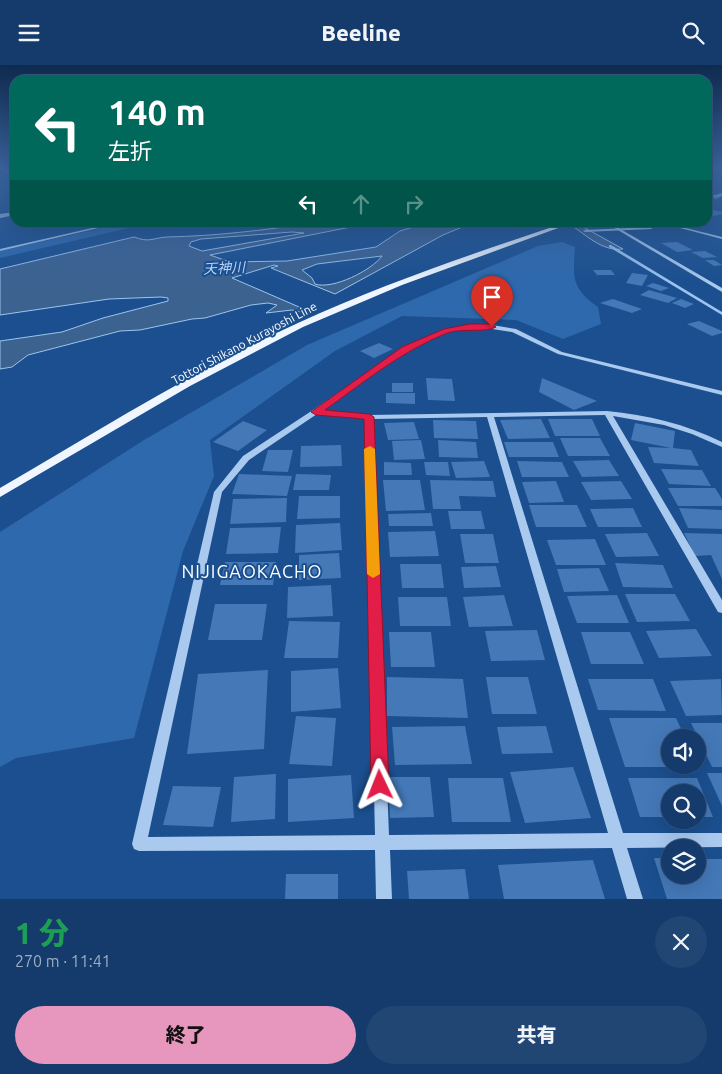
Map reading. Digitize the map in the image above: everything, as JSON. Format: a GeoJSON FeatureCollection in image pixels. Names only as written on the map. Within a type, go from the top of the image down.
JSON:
{"type":"FeatureCollection","features":[{"type":"Feature","properties":{"kind":"main road","name":"Tottori Shikano Kurayoshi Line"},"geometry":{"type":"LineString","coordinates":[[0,493],[198,379],[300,325],[440,267],[556,227]]}},
{"type":"Feature","properties":{"kind":"street"},"geometry":{"type":"LineString","coordinates":[[0,250],[101,227]]}},
{"type":"Feature","properties":{"kind":"street"},"geometry":{"type":"LineString","coordinates":[[615,227],[722,290]]}},
{"type":"Feature","properties":{"kind":"street"},"geometry":{"type":"LineString","coordinates":[[679,227],[722,238]]}},
{"type":"Feature","properties":{"kind":"street"},"geometry":{"type":"LineString","coordinates":[[710,235],[722,231]]}},
{"type":"Feature","properties":{"kind":"street"},"geometry":{"type":"LineString","coordinates":[[722,393],[560,353],[514,330],[492,327],[447,330],[405,349],[316,412],[246,457],[218,492],[139,844],[382,843],[617,839],[722,840]]}},
{"type":"Feature","properties":{"kind":"street"},"geometry":{"type":"LineString","coordinates":[[316,412],[369,417],[606,413],[643,416],[722,445]]}},
{"type":"Feature","properties":{"kind":"street"},"geometry":{"type":"LineString","coordinates":[[606,413],[722,609]]}},
{"type":"Feature","properties":{"kind":"street"},"geometry":{"type":"LineString","coordinates":[[490,415],[636,899]]}},
{"type":"Feature","properties":{"kind":"street"},"geometry":{"type":"LineString","coordinates":[[369,417],[384,899]]}},
{"type":"Feature","properties":{"kind":"shaded area"},"geometry":{"type":"Polygon","coordinates":[[[107,227],[133,227],[0,258],[0,251],[107,227]]]}},
{"type":"Feature","properties":{"kind":"shaded area"},"geometry":{"type":"Polygon","coordinates":[[[562,242],[575,247],[574,274],[578,288],[598,307],[601,324],[563,339],[516,320],[402,316],[335,351],[210,440],[214,476],[183,551],[134,738],[16,758],[0,767],[0,532],[144,440],[307,345],[538,246],[562,242]]]}},
{"type":"Feature","properties":{"kind":"water","name":"天神川"},"geometry":{"type":"Polygon","coordinates":[[[281,227],[351,227],[210,255],[230,262],[287,261],[376,247],[400,231],[413,227],[462,227],[443,235],[335,294],[271,268],[278,266],[274,265],[232,278],[306,310],[301,312],[292,310],[266,313],[277,305],[268,303],[251,305],[205,318],[140,330],[120,331],[28,355],[12,367],[0,369],[0,341],[62,332],[103,318],[168,301],[168,298],[109,299],[0,315],[0,269],[134,237],[148,240],[281,227]],[[292,232],[201,239],[191,242],[189,246],[202,251],[304,233],[292,232]],[[382,256],[317,264],[302,270],[312,278],[315,284],[332,284],[361,273],[382,256]]]}},
{"type":"Feature","properties":{"kind":"water"},"geometry":{"type":"Polygon","coordinates":[[[573,227],[583,227],[623,249],[608,248],[587,237],[573,227]]]}},
{"type":"Feature","properties":{"kind":"building"},"geometry":{"type":"Polygon","coordinates":[[[712,210],[722,212],[722,214],[712,216],[712,210]]]}},
{"type":"Feature","properties":{"kind":"building"},"geometry":{"type":"Polygon","coordinates":[[[677,242],[693,250],[677,252],[661,243],[677,242]]]}},
{"type":"Feature","properties":{"kind":"building"},"geometry":{"type":"Polygon","coordinates":[[[705,251],[717,257],[703,258],[691,252],[705,251]]]}},
{"type":"Feature","properties":{"kind":"building"},"geometry":{"type":"Polygon","coordinates":[[[705,260],[714,260],[722,265],[714,266],[705,260]]]}},
{"type":"Feature","properties":{"kind":"building"},"geometry":{"type":"Polygon","coordinates":[[[593,270],[611,270],[615,275],[597,275],[593,270]]]}},
{"type":"Feature","properties":{"kind":"building"},"geometry":{"type":"Polygon","coordinates":[[[632,273],[648,275],[642,286],[626,283],[632,273]]]}},
{"type":"Feature","properties":{"kind":"building"},"geometry":{"type":"Polygon","coordinates":[[[653,283],[669,288],[661,291],[646,286],[653,283]]]}},
{"type":"Feature","properties":{"kind":"building"},"geometry":{"type":"Polygon","coordinates":[[[649,290],[677,298],[668,303],[640,295],[649,290]]]}},
{"type":"Feature","properties":{"kind":"building"},"geometry":{"type":"Polygon","coordinates":[[[613,299],[642,309],[632,313],[600,303],[613,299]]]}},
{"type":"Feature","properties":{"kind":"building"},"geometry":{"type":"Polygon","coordinates":[[[681,299],[694,304],[685,308],[672,303],[681,299]]]}},
{"type":"Feature","properties":{"kind":"building"},"geometry":{"type":"Polygon","coordinates":[[[699,321],[722,331],[722,333],[712,336],[687,324],[699,321]]]}},
{"type":"Feature","properties":{"kind":"building"},"geometry":{"type":"Polygon","coordinates":[[[379,343],[393,349],[374,358],[360,351],[379,343]]]}},
{"type":"Feature","properties":{"kind":"building"},"geometry":{"type":"Polygon","coordinates":[[[426,378],[452,379],[455,401],[428,400],[426,378]]]}},
{"type":"Feature","properties":{"kind":"building"},"geometry":{"type":"Polygon","coordinates":[[[542,378],[597,401],[574,410],[539,392],[542,378]]]}},
{"type":"Feature","properties":{"kind":"building"},"geometry":{"type":"Polygon","coordinates":[[[392,383],[413,383],[413,392],[392,392],[392,383]]]}},
{"type":"Feature","properties":{"kind":"building"},"geometry":{"type":"Polygon","coordinates":[[[386,393],[415,393],[415,404],[386,403],[386,393]]]}},
{"type":"Feature","properties":{"kind":"building"},"geometry":{"type":"Polygon","coordinates":[[[541,419],[550,438],[508,439],[500,420],[541,419]]]}},
{"type":"Feature","properties":{"kind":"building"},"geometry":{"type":"Polygon","coordinates":[[[548,419],[592,419],[600,436],[555,436],[548,419]]]}},
{"type":"Feature","properties":{"kind":"building"},"geometry":{"type":"Polygon","coordinates":[[[433,420],[476,421],[478,439],[434,438],[433,420]]]}},
{"type":"Feature","properties":{"kind":"building"},"geometry":{"type":"Polygon","coordinates":[[[243,421],[267,430],[238,451],[213,442],[243,421]]]}},
{"type":"Feature","properties":{"kind":"building"},"geometry":{"type":"Polygon","coordinates":[[[414,422],[419,439],[388,440],[384,423],[414,422]]]}},
{"type":"Feature","properties":{"kind":"building"},"geometry":{"type":"Polygon","coordinates":[[[635,423],[675,431],[673,448],[691,450],[699,466],[654,463],[648,447],[671,448],[631,440],[635,423]]]}},
{"type":"Feature","properties":{"kind":"building"},"geometry":{"type":"Polygon","coordinates":[[[560,438],[600,438],[610,456],[568,456],[560,438]]]}},
{"type":"Feature","properties":{"kind":"building"},"geometry":{"type":"Polygon","coordinates":[[[421,440],[425,459],[394,460],[392,441],[421,440]]]}},
{"type":"Feature","properties":{"kind":"building"},"geometry":{"type":"Polygon","coordinates":[[[438,440],[476,442],[478,458],[439,457],[438,440]]]}},
{"type":"Feature","properties":{"kind":"building"},"geometry":{"type":"Polygon","coordinates":[[[504,442],[553,442],[559,457],[509,457],[504,442]]]}},
{"type":"Feature","properties":{"kind":"building"},"geometry":{"type":"Polygon","coordinates":[[[341,445],[342,466],[300,467],[301,446],[341,445]]]}},
{"type":"Feature","properties":{"kind":"building"},"geometry":{"type":"Polygon","coordinates":[[[268,450],[293,450],[288,472],[262,471],[268,450]]]}},
{"type":"Feature","properties":{"kind":"building"},"geometry":{"type":"Polygon","coordinates":[[[609,460],[619,476],[582,477],[573,461],[609,460]]]}},
{"type":"Feature","properties":{"kind":"building"},"geometry":{"type":"Polygon","coordinates":[[[484,461],[490,477],[456,478],[451,462],[484,461]]]}},
{"type":"Feature","properties":{"kind":"building"},"geometry":{"type":"Polygon","coordinates":[[[517,461],[562,462],[569,477],[522,477],[517,461]]]}},
{"type":"Feature","properties":{"kind":"building"},"geometry":{"type":"Polygon","coordinates":[[[384,462],[411,463],[412,475],[384,475],[384,462]]]}},
{"type":"Feature","properties":{"kind":"building"},"geometry":{"type":"Polygon","coordinates":[[[424,462],[448,462],[450,476],[426,475],[424,462]]]}},
{"type":"Feature","properties":{"kind":"building"},"geometry":{"type":"Polygon","coordinates":[[[661,469],[702,470],[711,486],[669,484],[661,469]]]}},
{"type":"Feature","properties":{"kind":"building"},"geometry":{"type":"Polygon","coordinates":[[[239,474],[292,476],[287,496],[232,494],[239,474]]]}},
{"type":"Feature","properties":{"kind":"building"},"geometry":{"type":"Polygon","coordinates":[[[296,474],[331,475],[329,490],[293,490],[296,474]]]}},
{"type":"Feature","properties":{"kind":"building"},"geometry":{"type":"Polygon","coordinates":[[[383,480],[420,480],[425,510],[386,511],[383,480]]]}},
{"type":"Feature","properties":{"kind":"building"},"geometry":{"type":"Polygon","coordinates":[[[430,480],[493,481],[496,497],[459,496],[461,509],[433,509],[430,480]]]}},
{"type":"Feature","properties":{"kind":"building"},"geometry":{"type":"Polygon","coordinates":[[[556,481],[564,502],[529,503],[522,482],[556,481]]]}},
{"type":"Feature","properties":{"kind":"building"},"geometry":{"type":"Polygon","coordinates":[[[621,481],[632,499],[591,500],[581,482],[621,481]]]}},
{"type":"Feature","properties":{"kind":"building"},"geometry":{"type":"Polygon","coordinates":[[[668,488],[715,488],[722,499],[722,506],[678,506],[668,488]]]}},
{"type":"Feature","properties":{"kind":"building"},"geometry":{"type":"Polygon","coordinates":[[[299,496],[340,496],[340,518],[297,519],[299,496]]]}},
{"type":"Feature","properties":{"kind":"building"},"geometry":{"type":"Polygon","coordinates":[[[287,498],[286,522],[230,524],[233,499],[287,498]]]}},
{"type":"Feature","properties":{"kind":"building"},"geometry":{"type":"Polygon","coordinates":[[[529,505],[577,505],[587,527],[536,527],[529,505]]]}},
{"type":"Feature","properties":{"kind":"building"},"geometry":{"type":"Polygon","coordinates":[[[633,508],[642,527],[598,527],[590,509],[633,508]]]}},
{"type":"Feature","properties":{"kind":"building"},"geometry":{"type":"Polygon","coordinates":[[[679,508],[722,510],[722,529],[688,528],[679,508]]]}},
{"type":"Feature","properties":{"kind":"building"},"geometry":{"type":"Polygon","coordinates":[[[448,511],[481,511],[485,529],[451,529],[448,511]]]}},
{"type":"Feature","properties":{"kind":"building"},"geometry":{"type":"Polygon","coordinates":[[[431,513],[433,526],[389,526],[388,514],[431,513]]]}},
{"type":"Feature","properties":{"kind":"building"},"geometry":{"type":"Polygon","coordinates":[[[340,523],[342,550],[295,553],[296,525],[340,523]]]}},
{"type":"Feature","properties":{"kind":"building"},"geometry":{"type":"Polygon","coordinates":[[[281,527],[278,553],[226,554],[230,528],[281,527]]]}},
{"type":"Feature","properties":{"kind":"building"},"geometry":{"type":"Polygon","coordinates":[[[435,531],[439,556],[390,557],[388,532],[435,531]]]}},
{"type":"Feature","properties":{"kind":"building"},"geometry":{"type":"Polygon","coordinates":[[[647,533],[659,556],[616,557],[605,534],[647,533]]]}},
{"type":"Feature","properties":{"kind":"building"},"geometry":{"type":"Polygon","coordinates":[[[684,533],[722,534],[722,579],[711,555],[695,556],[684,533]]]}},
{"type":"Feature","properties":{"kind":"building"},"geometry":{"type":"Polygon","coordinates":[[[460,534],[493,534],[499,563],[465,563],[460,534]]]}},
{"type":"Feature","properties":{"kind":"building"},"geometry":{"type":"Polygon","coordinates":[[[595,539],[606,565],[556,565],[547,540],[595,539]]]}},
{"type":"Feature","properties":{"kind":"building"},"geometry":{"type":"Polygon","coordinates":[[[339,553],[341,578],[299,580],[299,555],[339,553]]]}},
{"type":"Feature","properties":{"kind":"building"},"geometry":{"type":"Polygon","coordinates":[[[225,562],[276,562],[273,585],[220,585],[225,562]]]}},
{"type":"Feature","properties":{"kind":"building"},"geometry":{"type":"Polygon","coordinates":[[[615,563],[663,565],[673,588],[623,587],[615,563]]]}},
{"type":"Feature","properties":{"kind":"building"},"geometry":{"type":"Polygon","coordinates":[[[400,564],[441,564],[444,588],[402,588],[400,564]]]}},
{"type":"Feature","properties":{"kind":"building"},"geometry":{"type":"Polygon","coordinates":[[[496,566],[501,587],[464,588],[461,567],[496,566]]]}},
{"type":"Feature","properties":{"kind":"building"},"geometry":{"type":"Polygon","coordinates":[[[599,568],[609,591],[564,592],[557,569],[599,568]]]}},
{"type":"Feature","properties":{"kind":"building"},"geometry":{"type":"Polygon","coordinates":[[[331,585],[333,616],[287,618],[288,587],[331,585]]]}},
{"type":"Feature","properties":{"kind":"building"},"geometry":{"type":"Polygon","coordinates":[[[625,594],[675,594],[690,621],[637,622],[625,594]]]}},
{"type":"Feature","properties":{"kind":"building"},"geometry":{"type":"Polygon","coordinates":[[[504,595],[513,626],[469,627],[463,597],[504,595]]]}},
{"type":"Feature","properties":{"kind":"building"},"geometry":{"type":"Polygon","coordinates":[[[617,595],[629,623],[577,623],[567,596],[617,595]]]}},
{"type":"Feature","properties":{"kind":"building"},"geometry":{"type":"Polygon","coordinates":[[[398,597],[447,597],[451,626],[400,626],[398,597]]]}},
{"type":"Feature","properties":{"kind":"building"},"geometry":{"type":"Polygon","coordinates":[[[215,604],[267,604],[262,640],[208,640],[215,604]]]}},
{"type":"Feature","properties":{"kind":"building"},"geometry":{"type":"Polygon","coordinates":[[[289,621],[340,622],[338,658],[284,658],[289,621]]]}},
{"type":"Feature","properties":{"kind":"building"},"geometry":{"type":"Polygon","coordinates":[[[696,629],[712,656],[659,658],[646,631],[696,629]]]}},
{"type":"Feature","properties":{"kind":"building"},"geometry":{"type":"Polygon","coordinates":[[[537,630],[545,660],[491,661],[485,631],[537,630]]]}},
{"type":"Feature","properties":{"kind":"building"},"geometry":{"type":"Polygon","coordinates":[[[389,632],[431,632],[435,667],[391,667],[389,632]]]}},
{"type":"Feature","properties":{"kind":"building"},"geometry":{"type":"Polygon","coordinates":[[[581,632],[630,632],[644,664],[591,664],[581,632]]]}},
{"type":"Feature","properties":{"kind":"building"},"geometry":{"type":"Polygon","coordinates":[[[338,668],[341,708],[291,712],[291,671],[338,668]]]}},
{"type":"Feature","properties":{"kind":"building"},"geometry":{"type":"Polygon","coordinates":[[[268,670],[264,749],[187,754],[198,674],[268,670]]]}},
{"type":"Feature","properties":{"kind":"building"},"geometry":{"type":"Polygon","coordinates":[[[387,677],[463,679],[468,718],[387,716],[387,677]]]}},
{"type":"Feature","properties":{"kind":"building"},"geometry":{"type":"Polygon","coordinates":[[[486,677],[528,677],[537,714],[492,714],[486,677]]]}},
{"type":"Feature","properties":{"kind":"building"},"geometry":{"type":"Polygon","coordinates":[[[588,679],[653,679],[666,711],[598,710],[588,679]]]}},
{"type":"Feature","properties":{"kind":"building"},"geometry":{"type":"Polygon","coordinates":[[[721,679],[722,715],[686,716],[670,681],[721,679]]]}},
{"type":"Feature","properties":{"kind":"building"},"geometry":{"type":"Polygon","coordinates":[[[296,716],[336,718],[332,766],[289,764],[296,716]]]}},
{"type":"Feature","properties":{"kind":"building"},"geometry":{"type":"Polygon","coordinates":[[[609,718],[676,718],[681,729],[661,729],[661,767],[625,767],[609,718]]]}},
{"type":"Feature","properties":{"kind":"building"},"geometry":{"type":"Polygon","coordinates":[[[691,723],[722,723],[722,767],[712,767],[706,754],[706,729],[694,729],[691,723]]]}},
{"type":"Feature","properties":{"kind":"building"},"geometry":{"type":"Polygon","coordinates":[[[465,726],[472,764],[395,765],[392,727],[465,726]]]}},
{"type":"Feature","properties":{"kind":"building"},"geometry":{"type":"Polygon","coordinates":[[[546,726],[553,753],[502,754],[497,727],[546,726]]]}},
{"type":"Feature","properties":{"kind":"building"},"geometry":{"type":"Polygon","coordinates":[[[573,767],[591,818],[525,823],[510,772],[573,767]]]}},
{"type":"Feature","properties":{"kind":"building"},"geometry":{"type":"Polygon","coordinates":[[[707,773],[722,773],[722,806],[707,773]]]}},
{"type":"Feature","properties":{"kind":"building"},"geometry":{"type":"Polygon","coordinates":[[[276,774],[275,819],[231,822],[234,777],[276,774]]]}},
{"type":"Feature","properties":{"kind":"building"},"geometry":{"type":"Polygon","coordinates":[[[351,775],[354,818],[288,822],[288,779],[351,775]]]}},
{"type":"Feature","properties":{"kind":"building"},"geometry":{"type":"Polygon","coordinates":[[[388,777],[430,777],[434,817],[390,818],[388,777]]]}},
{"type":"Feature","properties":{"kind":"building"},"geometry":{"type":"Polygon","coordinates":[[[448,778],[503,778],[511,822],[452,822],[448,778]]]}},
{"type":"Feature","properties":{"kind":"building"},"geometry":{"type":"Polygon","coordinates":[[[628,778],[697,778],[699,784],[661,784],[661,817],[640,817],[628,778]]]}},
{"type":"Feature","properties":{"kind":"building"},"geometry":{"type":"Polygon","coordinates":[[[173,786],[221,787],[213,827],[163,825],[173,786]]]}},
{"type":"Feature","properties":{"kind":"building"},"geometry":{"type":"Polygon","coordinates":[[[706,800],[713,817],[706,817],[706,800]]]}},
{"type":"Feature","properties":{"kind":"building"},"geometry":{"type":"Polygon","coordinates":[[[654,858],[661,858],[661,880],[654,858]]]}},
{"type":"Feature","properties":{"kind":"building"},"geometry":{"type":"Polygon","coordinates":[[[706,859],[722,859],[722,899],[667,899],[662,884],[706,884],[706,859]]]}},
{"type":"Feature","properties":{"kind":"building"},"geometry":{"type":"Polygon","coordinates":[[[593,860],[605,899],[504,899],[498,865],[593,860]]]}},
{"type":"Feature","properties":{"kind":"building"},"geometry":{"type":"Polygon","coordinates":[[[465,869],[469,899],[409,899],[407,871],[465,869]]]}},
{"type":"Feature","properties":{"kind":"building"},"geometry":{"type":"Polygon","coordinates":[[[286,874],[338,874],[338,899],[285,899],[286,874]]]}},
{"type":"Feature","properties":{"kind":"waterway"},"geometry":{"type":"LineString","coordinates":[[0,217],[10,215]]}},
{"type":"Feature","properties":{"kind":"waterway"},"geometry":{"type":"LineString","coordinates":[[585,231],[651,228]]}},
{"type":"Feature","properties":{"kind":"waterway"},"geometry":{"type":"LineString","coordinates":[[610,246],[722,314]]}},
{"type":"Feature","properties":{"kind":"slow traffic"},"geometry":{"type":"LineString","coordinates":[[370,449],[373,574]]}},
{"type":"Feature","properties":{"kind":"district","name":"NIJIGAOKACHO"},"geometry":{"type":"Point","coordinates":[252,571]}},
{"type":"Feature","properties":{"kind":"route"},"geometry":{"type":"LineString","coordinates":[[380,785],[369,417],[316,412],[405,349],[447,330],[492,327]]}}]}
